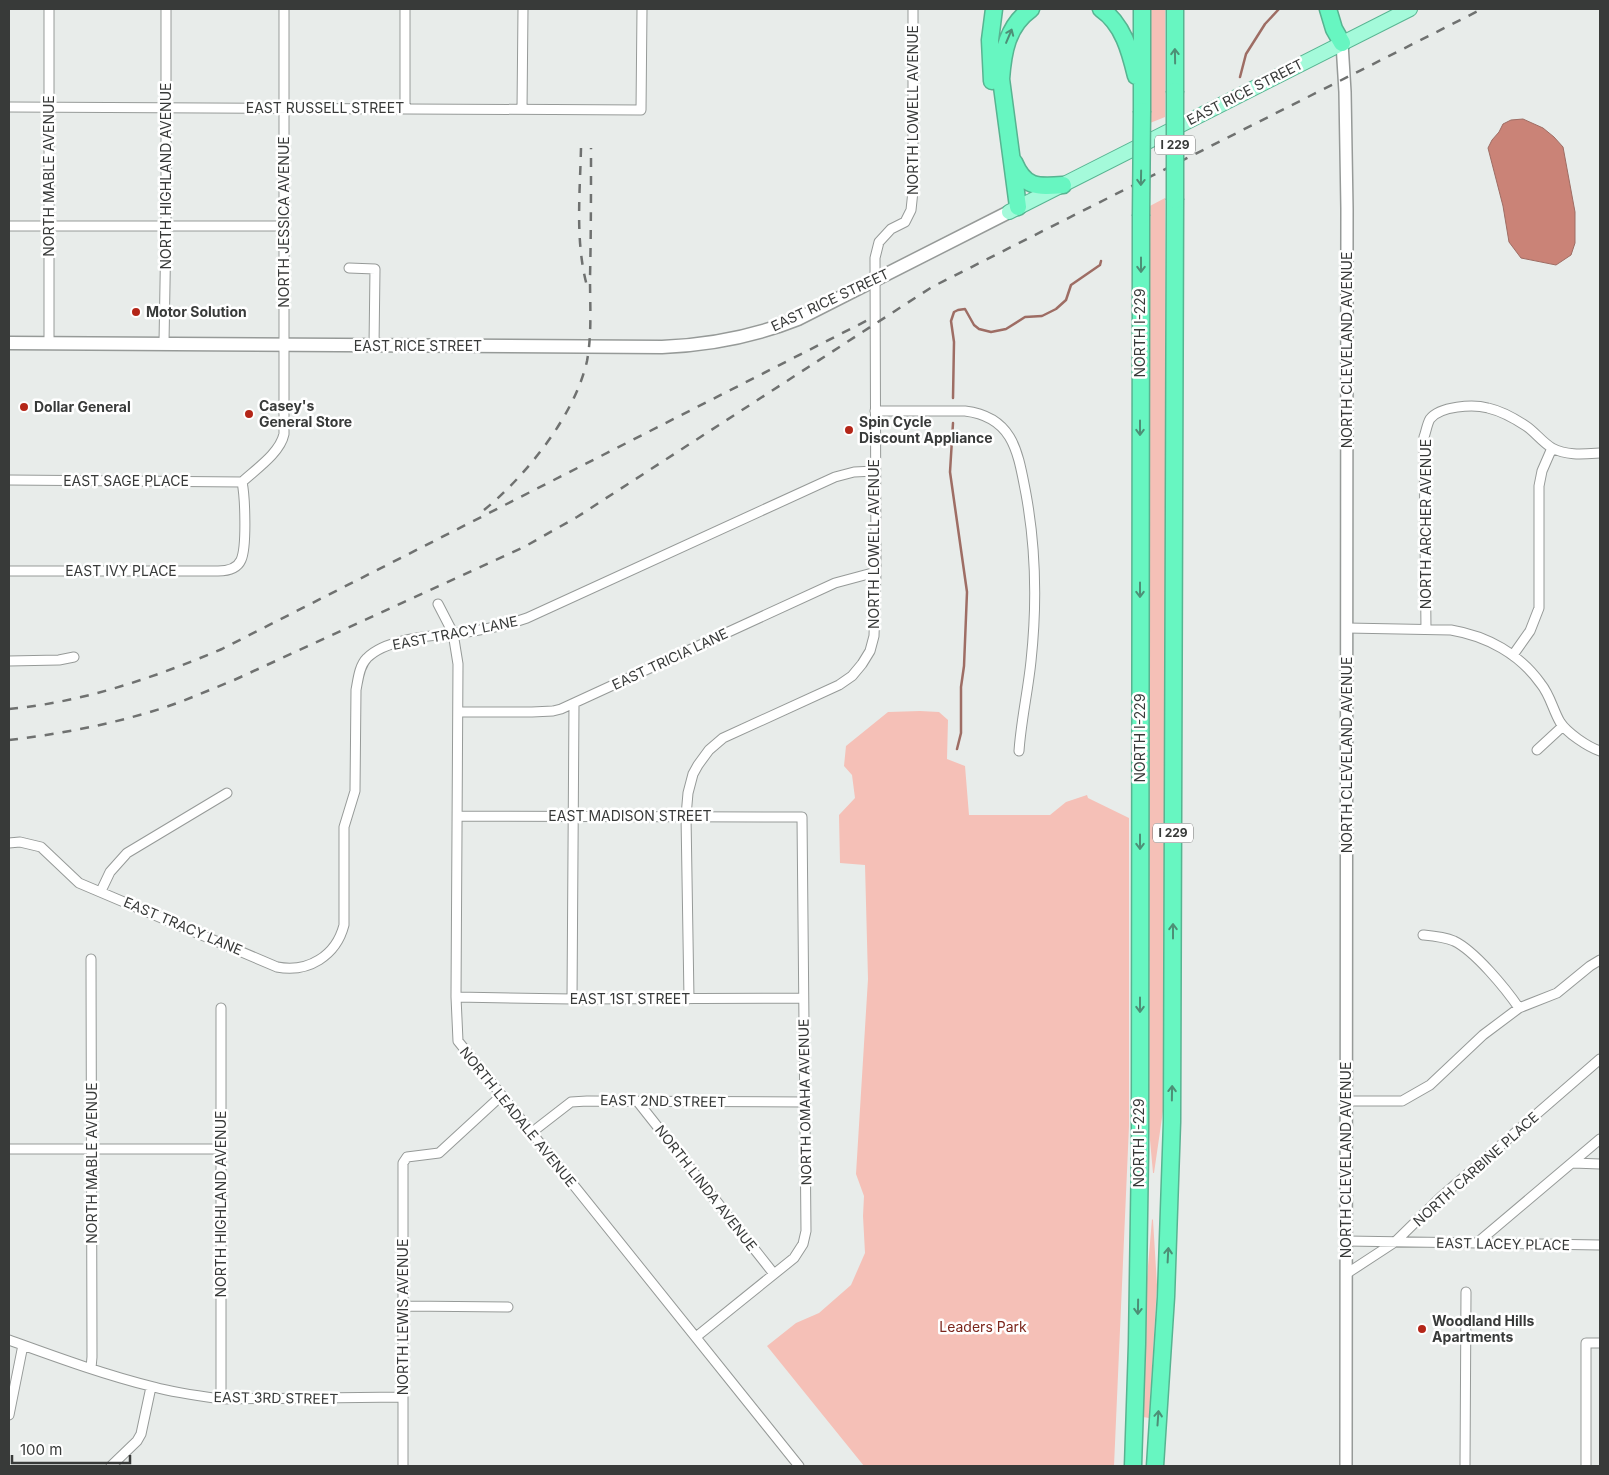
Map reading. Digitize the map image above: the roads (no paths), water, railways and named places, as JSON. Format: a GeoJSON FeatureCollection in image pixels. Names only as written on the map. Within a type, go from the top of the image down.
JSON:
{"type":"FeatureCollection","features":[{"type":"Feature","properties":{"kind":"highway"},"geometry":{"type":"LineString","coordinates":[[994,9],[990,40],[990,59],[994,97],[1014,210]]}},
{"type":"Feature","properties":{"kind":"highway"},"geometry":{"type":"LineString","coordinates":[[1014,210],[1010,153],[1001,79],[1002,59],[1012,28],[1031,9]]}},
{"type":"Feature","properties":{"kind":"highway"},"geometry":{"type":"LineString","coordinates":[[1101,9],[1116,24],[1130,52],[1142,106]]}},
{"type":"Feature","properties":{"kind":"highway","name":"NORTH I-229"},"geometry":{"type":"LineString","coordinates":[[1133,1466],[1140,1162],[1142,9]]}},
{"type":"Feature","properties":{"kind":"highway"},"geometry":{"type":"LineString","coordinates":[[1328,9],[1334,29],[1342,43]]}},
{"type":"Feature","properties":{"kind":"highway"},"geometry":{"type":"LineString","coordinates":[[1338,9],[1342,43]]}},
{"type":"Feature","properties":{"kind":"highway","name":"I 229"},"geometry":{"type":"LineString","coordinates":[[1155,1466],[1166,1297],[1172,1130],[1174,13]]}},
{"type":"Feature","properties":{"kind":"highway"},"geometry":{"type":"LineString","coordinates":[[1010,153],[1018,171],[1026,182],[1040,186],[1062,185]]}},
{"type":"Feature","properties":{"kind":"main road","name":"EAST RICE STREET"},"geometry":{"type":"LineString","coordinates":[[9,343],[662,347],[718,342],[761,332],[779,326],[876,279],[1410,9]]}},
{"type":"Feature","properties":{"kind":"street","name":"NORTH MABLE AVENUE"},"geometry":{"type":"LineString","coordinates":[[49,9],[49,343]]}},
{"type":"Feature","properties":{"kind":"street","name":"NORTH HIGHLAND AVENUE"},"geometry":{"type":"LineString","coordinates":[[164,343],[166,9]]}},
{"type":"Feature","properties":{"kind":"street","name":"NORTH JESSICA AVENUE"},"geometry":{"type":"LineString","coordinates":[[242,482],[272,454],[283,439],[284,9]]}},
{"type":"Feature","properties":{"kind":"street"},"geometry":{"type":"LineString","coordinates":[[405,9],[405,109]]}},
{"type":"Feature","properties":{"kind":"street"},"geometry":{"type":"LineString","coordinates":[[522,109],[523,9]]}},
{"type":"Feature","properties":{"kind":"street","name":"EAST RUSSELL STREET"},"geometry":{"type":"LineString","coordinates":[[9,107],[642,110],[642,9]]}},
{"type":"Feature","properties":{"kind":"street","name":"NORTH LOWELL AVENUE"},"geometry":{"type":"LineString","coordinates":[[689,999],[686,816],[688,793],[693,774],[702,758],[715,743],[839,685],[852,676],[870,651],[874,636],[876,572],[875,258],[879,242],[891,229],[905,222],[912,210],[914,191],[913,9]]}},
{"type":"Feature","properties":{"kind":"street","name":"NORTH CLEVELAND AVENUE"},"geometry":{"type":"LineString","coordinates":[[1342,43],[1345,92],[1347,209],[1346,1466]]}},
{"type":"Feature","properties":{"kind":"street"},"geometry":{"type":"LineString","coordinates":[[9,226],[284,226]]}},
{"type":"Feature","properties":{"kind":"street"},"geometry":{"type":"LineString","coordinates":[[349,268],[375,269],[374,346]]}},
{"type":"Feature","properties":{"kind":"street","name":"NORTH ARCHER AVENUE"},"geometry":{"type":"LineString","coordinates":[[1426,629],[1424,437],[1430,419],[1442,410],[1461,407],[1485,407],[1501,412],[1528,427],[1552,448]]}},
{"type":"Feature","properties":{"kind":"street"},"geometry":{"type":"LineString","coordinates":[[875,411],[978,412],[989,416],[1003,427],[1015,444],[1029,510],[1034,552],[1035,588],[1031,663],[1020,727],[1019,752]]}},
{"type":"Feature","properties":{"kind":"street"},"geometry":{"type":"LineString","coordinates":[[1513,655],[1530,631],[1539,608],[1540,486],[1542,471],[1552,448],[1566,454],[1600,454]]}},
{"type":"Feature","properties":{"kind":"street","name":"EAST TRACY LANE"},"geometry":{"type":"LineString","coordinates":[[9,843],[26,843],[40,847],[79,883],[277,967],[301,968],[320,960],[330,952],[339,938],[344,925],[344,827],[355,791],[356,690],[359,673],[366,659],[378,650],[395,643],[510,624],[527,618],[835,477],[854,472],[875,471]]}},
{"type":"Feature","properties":{"kind":"street","name":"EAST SAGE PLACE"},"geometry":{"type":"LineString","coordinates":[[9,480],[242,482]]}},
{"type":"Feature","properties":{"kind":"street","name":"EAST IVY PLACE"},"geometry":{"type":"LineString","coordinates":[[9,571],[218,571],[234,568],[241,560],[244,547],[245,494],[242,482]]}},
{"type":"Feature","properties":{"kind":"street","name":"EAST TRICIA LANE"},"geometry":{"type":"LineString","coordinates":[[458,712],[553,711],[574,704],[835,583],[876,572]]}},
{"type":"Feature","properties":{"kind":"street","name":"NORTH LEADALE AVENUE"},"geometry":{"type":"LineString","coordinates":[[438,604],[454,633],[458,664],[456,997],[458,1041],[799,1466]]}},
{"type":"Feature","properties":{"kind":"street"},"geometry":{"type":"LineString","coordinates":[[1347,628],[1451,630],[1466,632],[1496,644],[1528,668],[1542,685],[1563,726],[1579,739],[1600,751]]}},
{"type":"Feature","properties":{"kind":"street"},"geometry":{"type":"LineString","coordinates":[[9,661],[59,660],[74,656]]}},
{"type":"Feature","properties":{"kind":"street"},"geometry":{"type":"LineString","coordinates":[[572,999],[574,704]]}},
{"type":"Feature","properties":{"kind":"street"},"geometry":{"type":"LineString","coordinates":[[1537,750],[1563,726]]}},
{"type":"Feature","properties":{"kind":"street"},"geometry":{"type":"LineString","coordinates":[[101,891],[110,872],[127,853],[227,793]]}},
{"type":"Feature","properties":{"kind":"street","name":"EAST MADISON STREET"},"geometry":{"type":"LineString","coordinates":[[458,816],[802,817]]}},
{"type":"Feature","properties":{"kind":"street","name":"NORTH OMAHA AVENUE"},"geometry":{"type":"LineString","coordinates":[[696,1337],[794,1258],[803,1244],[806,1232],[802,817]]}},
{"type":"Feature","properties":{"kind":"street"},"geometry":{"type":"LineString","coordinates":[[1423,935],[1447,939],[1466,949],[1496,978],[1519,1008]]}},
{"type":"Feature","properties":{"kind":"street","name":"NORTH MABLE AVENUE"},"geometry":{"type":"LineString","coordinates":[[90,1368],[92,1357],[91,959]]}},
{"type":"Feature","properties":{"kind":"street"},"geometry":{"type":"LineString","coordinates":[[1346,1101],[1402,1101],[1430,1085],[1483,1035],[1519,1008],[1558,993],[1600,960]]}},
{"type":"Feature","properties":{"kind":"street","name":"EAST 1ST STREET"},"geometry":{"type":"LineString","coordinates":[[456,997],[572,999],[804,998]]}},
{"type":"Feature","properties":{"kind":"street","name":"NORTH HIGHLAND AVENUE"},"geometry":{"type":"LineString","coordinates":[[221,1008],[221,1399]]}},
{"type":"Feature","properties":{"kind":"street","name":"NORTH CARBINE PLACE"},"geometry":{"type":"LineString","coordinates":[[1346,1274],[1369,1261],[1395,1242],[1441,1197],[1600,1059]]}},
{"type":"Feature","properties":{"kind":"street","name":"NORTH LEWIS AVENUE"},"geometry":{"type":"LineString","coordinates":[[403,1466],[404,1159],[443,1151],[501,1096]]}},
{"type":"Feature","properties":{"kind":"street","name":"EAST 2ND STREET"},"geometry":{"type":"LineString","coordinates":[[531,1133],[571,1102],[587,1100],[638,1102],[805,1102]]}},
{"type":"Feature","properties":{"kind":"street","name":"NORTH LINDA AVENUE"},"geometry":{"type":"LineString","coordinates":[[638,1102],[774,1274]]}},
{"type":"Feature","properties":{"kind":"street"},"geometry":{"type":"LineString","coordinates":[[1477,1244],[1600,1140]]}},
{"type":"Feature","properties":{"kind":"street"},"geometry":{"type":"LineString","coordinates":[[9,1149],[220,1149]]}},
{"type":"Feature","properties":{"kind":"street"},"geometry":{"type":"LineString","coordinates":[[1573,1163],[1600,1164]]}},
{"type":"Feature","properties":{"kind":"street","name":"EAST LACEY PLACE"},"geometry":{"type":"LineString","coordinates":[[1346,1241],[1600,1245]]}},
{"type":"Feature","properties":{"kind":"street"},"geometry":{"type":"LineString","coordinates":[[1465,1466],[1466,1292]]}},
{"type":"Feature","properties":{"kind":"street"},"geometry":{"type":"LineString","coordinates":[[404,1306],[508,1306]]}},
{"type":"Feature","properties":{"kind":"street","name":"EAST 3RD STREET"},"geometry":{"type":"LineString","coordinates":[[9,1340],[151,1387],[221,1399],[402,1398]]}},
{"type":"Feature","properties":{"kind":"street"},"geometry":{"type":"LineString","coordinates":[[1586,1466],[1586,1343],[1600,1343]]}},
{"type":"Feature","properties":{"kind":"street"},"geometry":{"type":"LineString","coordinates":[[9,1415],[22,1344]]}},
{"type":"Feature","properties":{"kind":"street"},"geometry":{"type":"LineString","coordinates":[[111,1466],[137,1441],[141,1434],[151,1387]]}},
{"type":"Feature","properties":{"kind":"waterway"},"geometry":{"type":"LineString","coordinates":[[1240,77],[1246,54],[1265,24],[1279,9]]}},
{"type":"Feature","properties":{"kind":"waterway"},"geometry":{"type":"LineString","coordinates":[[953,398],[954,342],[951,321],[954,312],[965,309],[974,325],[979,329],[991,332],[1006,329],[1025,317],[1042,316],[1056,309],[1066,300],[1071,285],[1100,265],[1101,261]]}},
{"type":"Feature","properties":{"kind":"waterway"},"geometry":{"type":"LineString","coordinates":[[953,423],[950,472],[967,592],[964,666],[961,687],[961,733],[957,749]]}},
{"type":"Feature","properties":{"kind":"railway"},"geometry":{"type":"LineString","coordinates":[[9,740],[106,724],[181,702],[232,681],[524,547],[577,517],[932,287],[1482,9]]}},
{"type":"Feature","properties":{"kind":"railway"},"geometry":{"type":"LineString","coordinates":[[581,148],[580,235],[583,269],[587,286]]}},
{"type":"Feature","properties":{"kind":"railway"},"geometry":{"type":"LineString","coordinates":[[484,510],[516,480],[547,443],[572,402],[581,382],[590,340],[591,148]]}},
{"type":"Feature","properties":{"kind":"railway"},"geometry":{"type":"LineString","coordinates":[[9,709],[37,706],[91,695],[170,670],[222,649],[868,320]]}},
{"type":"Feature","properties":{"kind":"place","name":"Motor Solution"},"geometry":{"type":"Point","coordinates":[136,312]}},
{"type":"Feature","properties":{"kind":"place","name":"Dollar General"},"geometry":{"type":"Point","coordinates":[24,407]}},
{"type":"Feature","properties":{"kind":"place","name":"Casey's General Store"},"geometry":{"type":"Point","coordinates":[249,414]}},
{"type":"Feature","properties":{"kind":"place","name":"Spin Cycle Discount Appliance"},"geometry":{"type":"Point","coordinates":[849,430]}},
{"type":"Feature","properties":{"kind":"place","name":"Woodland Hills Apartments"},"geometry":{"type":"Point","coordinates":[1422,1329]}},
{"type":"Feature","properties":{"kind":"park label","name":"Leaders Park"},"geometry":{"type":"Point","coordinates":[983,1327]}}]}
